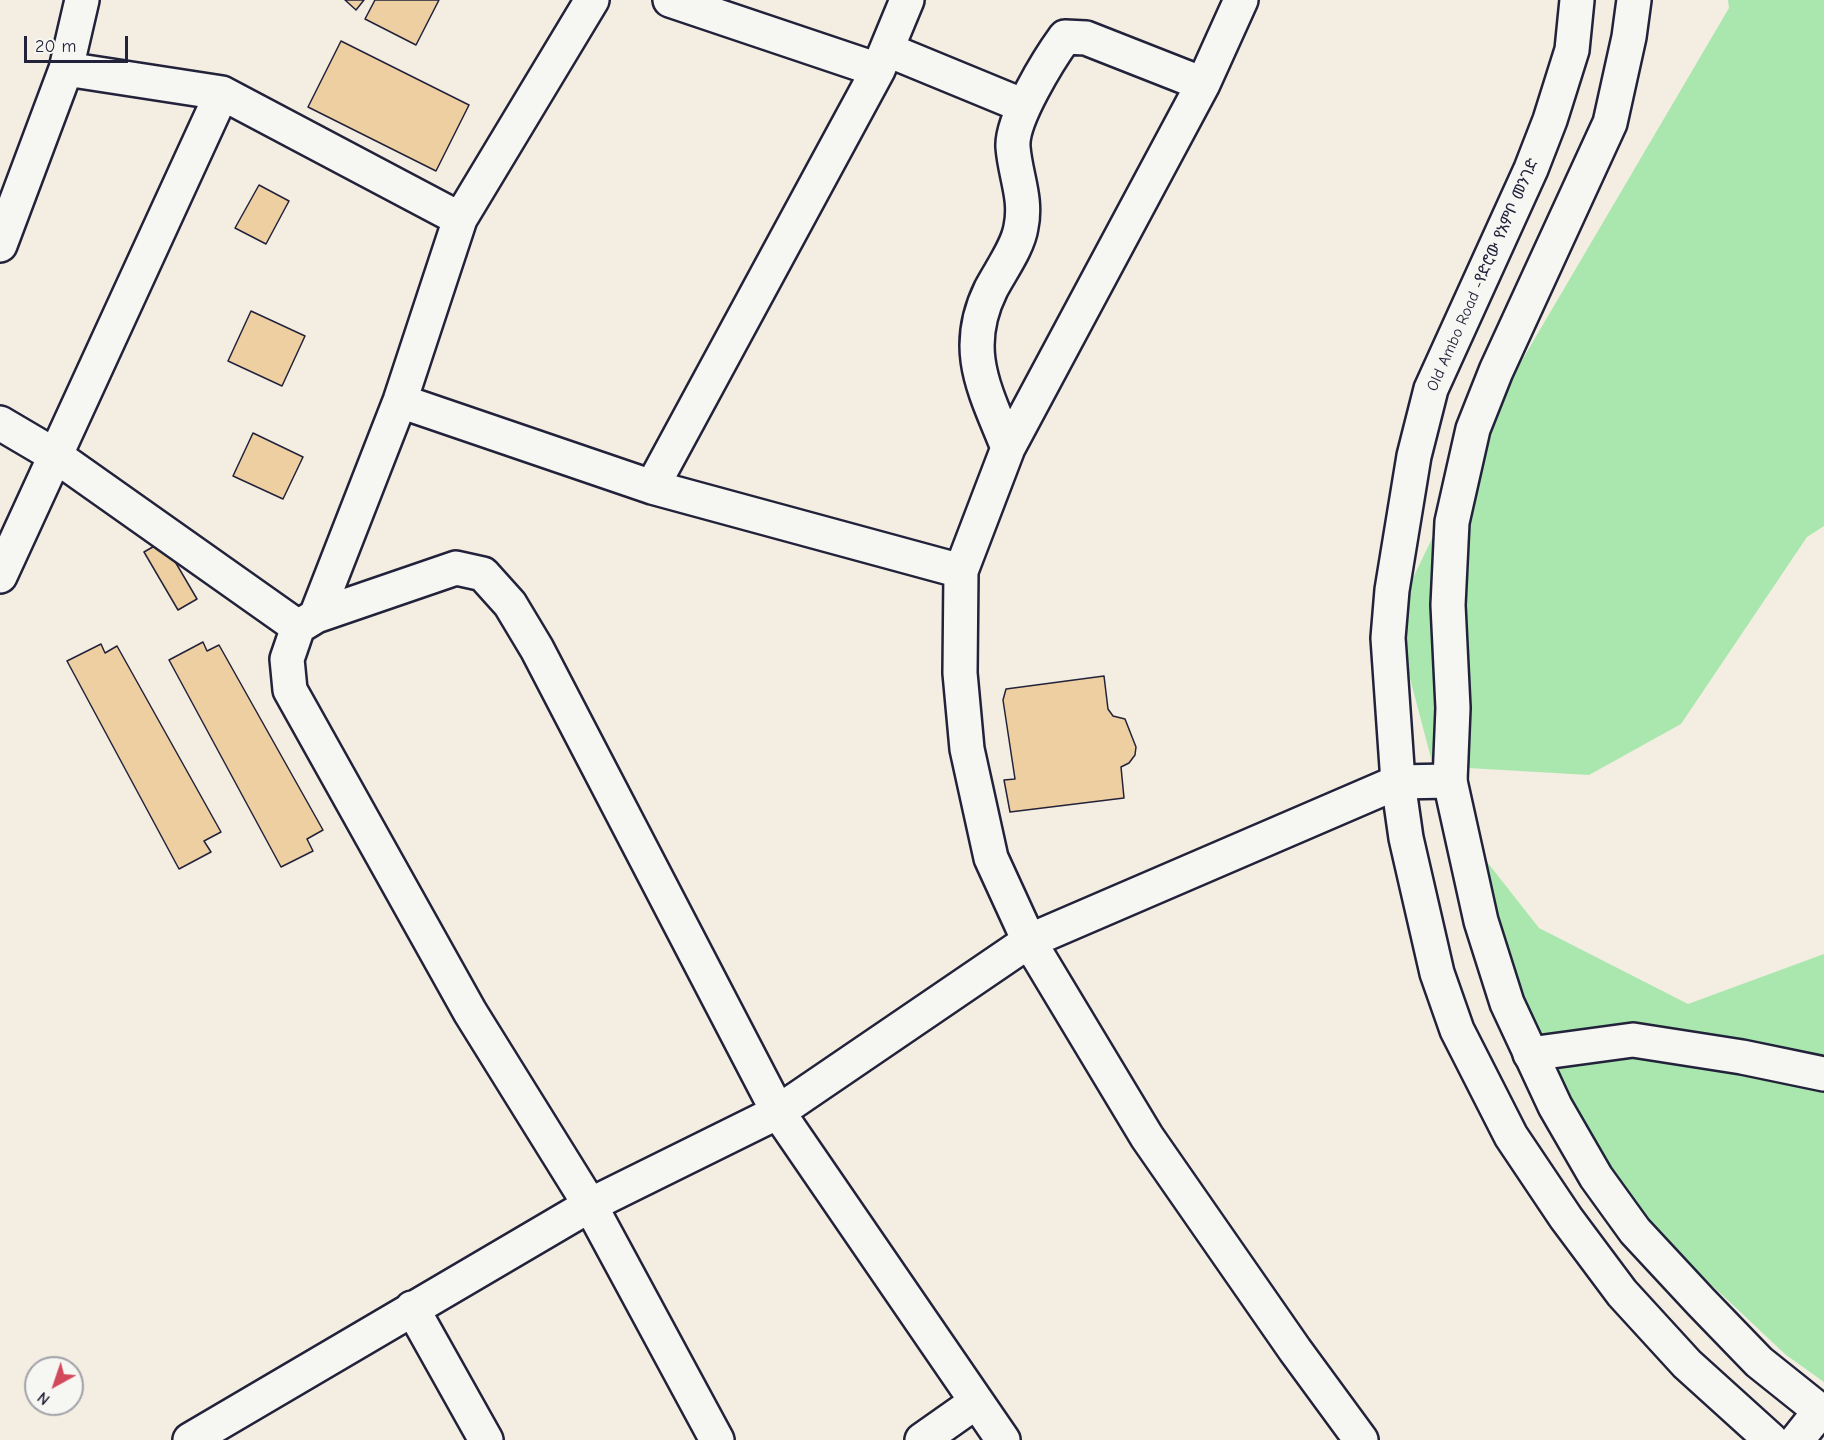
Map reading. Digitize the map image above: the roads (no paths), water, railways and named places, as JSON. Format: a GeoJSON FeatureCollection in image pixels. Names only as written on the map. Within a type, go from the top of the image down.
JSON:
{"type":"FeatureCollection","features":[{"type":"Feature","properties":{"kind":"street"},"geometry":{"type":"LineString","coordinates":[[0,245],[66,69],[82,0]]}},
{"type":"Feature","properties":{"kind":"street"},"geometry":{"type":"LineString","coordinates":[[592,0],[460,219],[400,401],[307,622],[287,659],[290,690],[470,1012],[590,1205],[717,1440]]}},
{"type":"Feature","properties":{"kind":"street"},"geometry":{"type":"LineString","coordinates":[[670,0],[883,60],[1024,106]]}},
{"type":"Feature","properties":{"kind":"street"},"geometry":{"type":"LineString","coordinates":[[652,487],[883,60],[907,0]]}},
{"type":"Feature","properties":{"kind":"street"},"geometry":{"type":"LineString","coordinates":[[1241,0],[1203,84],[1008,448],[962,571],[960,673],[967,749],[991,858],[1029,941],[1147,1137],[1295,1350],[1361,1440]]}},
{"type":"Feature","properties":{"kind":"street","name":"Old Ambo Road -የድሮው የአምቦ መንገድ"},"geometry":{"type":"LineString","coordinates":[[1577,0],[1572,50],[1550,120],[1531,169],[1431,389],[1413,456],[1393,578],[1388,638],[1398,782],[1406,838],[1437,973],[1457,1030],[1511,1136],[1566,1218],[1622,1293],[1687,1364],[1772,1440]]}},
{"type":"Feature","properties":{"kind":"street"},"geometry":{"type":"LineString","coordinates":[[1634,0],[1629,37],[1610,123],[1496,371],[1473,429],[1452,522],[1448,605],[1453,708],[1450,781],[1481,921],[1507,1003],[1555,1106],[1584,1157],[1635,1231],[1759,1362],[1822,1413],[1797,1440]]}},
{"type":"Feature","properties":{"kind":"street"},"geometry":{"type":"LineString","coordinates":[[1008,448],[977,369],[975,344],[980,311],[1021,230],[1024,199],[1015,166],[1012,143],[1024,106],[1065,36],[1086,38],[1203,84]]}},
{"type":"Feature","properties":{"kind":"street"},"geometry":{"type":"LineString","coordinates":[[66,69],[222,93],[460,219]]}},
{"type":"Feature","properties":{"kind":"street"},"geometry":{"type":"LineString","coordinates":[[0,576],[222,93]]}},
{"type":"Feature","properties":{"kind":"street"},"geometry":{"type":"LineString","coordinates":[[400,401],[652,487],[962,571]]}},
{"type":"Feature","properties":{"kind":"street"},"geometry":{"type":"LineString","coordinates":[[0,423],[56,456],[307,622]]}},
{"type":"Feature","properties":{"kind":"street"},"geometry":{"type":"LineString","coordinates":[[307,622],[456,568],[483,574],[510,604],[537,649],[778,1112],[1003,1440]]}},
{"type":"Feature","properties":{"kind":"street"},"geometry":{"type":"LineString","coordinates":[[190,1440],[590,1205],[778,1112],[1029,941],[1398,782],[1450,781]]}},
{"type":"Feature","properties":{"kind":"street"},"geometry":{"type":"LineString","coordinates":[[1530,1054],[1633,1040],[1742,1056],[1824,1074]]}},
{"type":"Feature","properties":{"kind":"street"},"geometry":{"type":"LineString","coordinates":[[412,1308],[486,1440]]}},
{"type":"Feature","properties":{"kind":"street"},"geometry":{"type":"LineString","coordinates":[[922,1440],[976,1402]]}}]}
